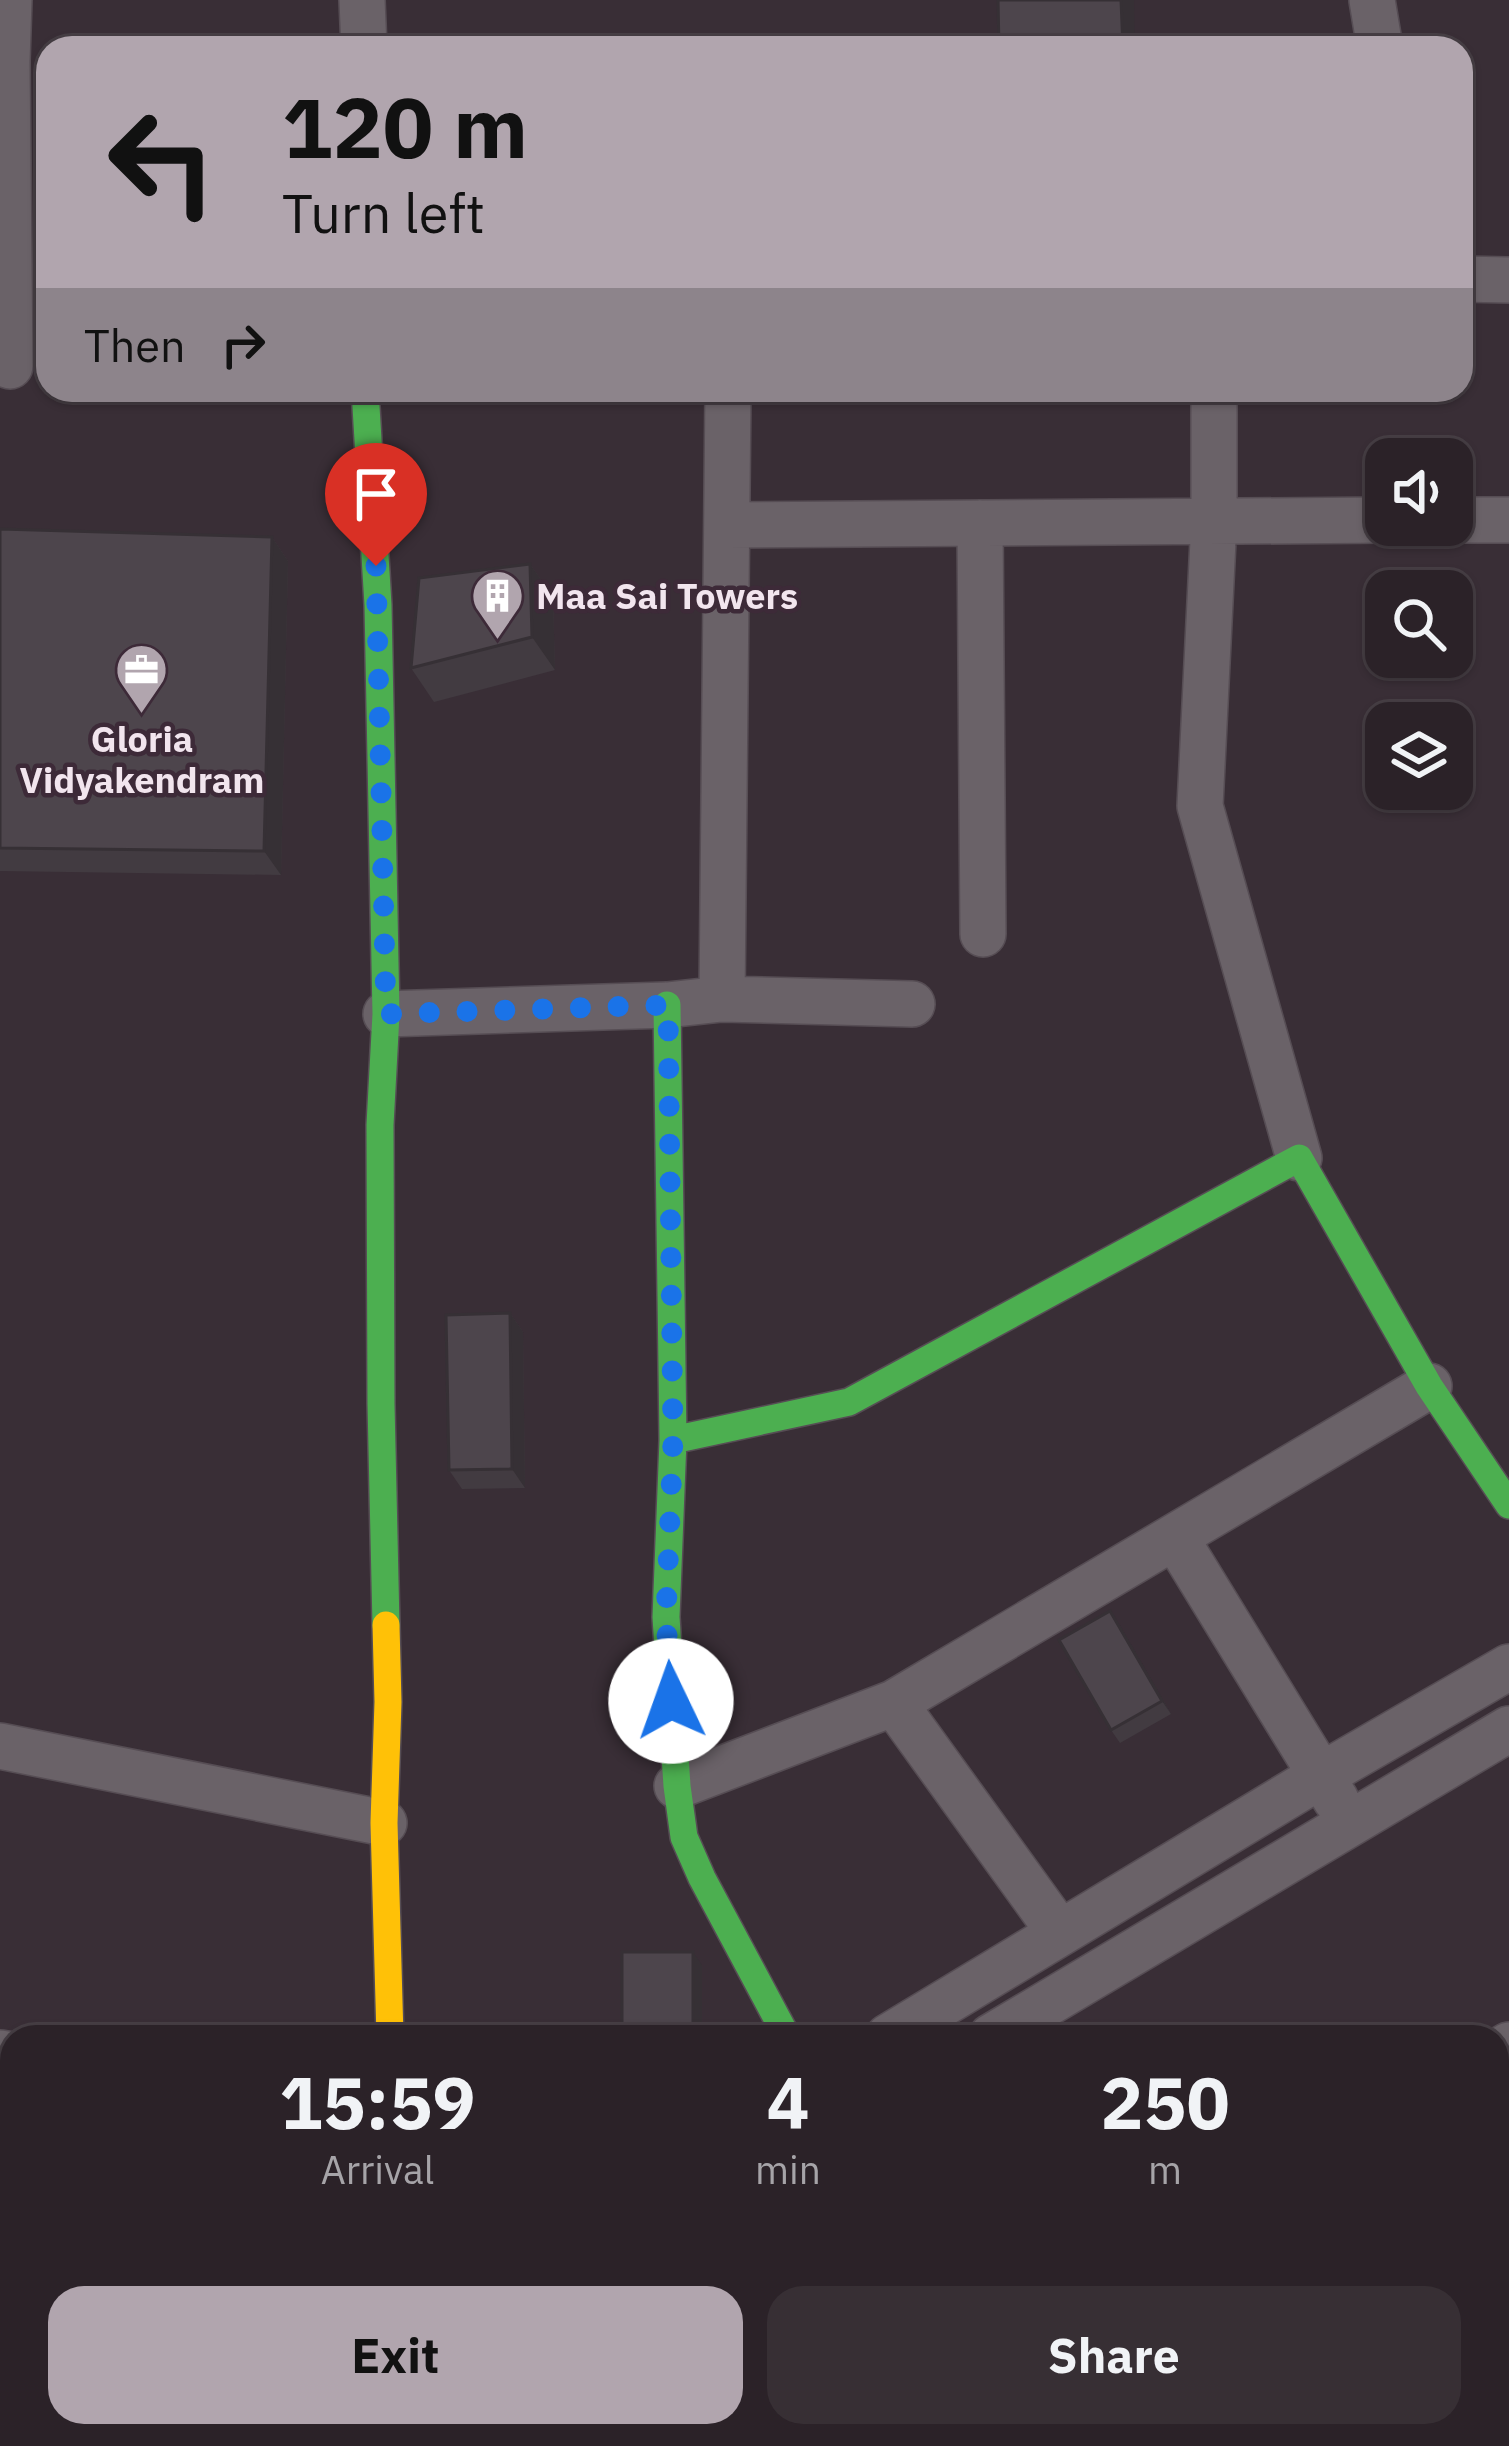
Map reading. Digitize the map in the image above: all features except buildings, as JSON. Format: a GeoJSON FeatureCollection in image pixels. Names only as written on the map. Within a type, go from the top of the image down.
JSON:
{"type":"FeatureCollection","features":[{"type":"Feature","properties":{"kind":"street"},"geometry":{"type":"LineString","coordinates":[[9,0],[3,61],[20,366]]}},
{"type":"Feature","properties":{"kind":"street"},"geometry":{"type":"LineString","coordinates":[[362,0],[364,36]]}},
{"type":"Feature","properties":{"kind":"street"},"geometry":{"type":"LineString","coordinates":[[1372,0],[1378,36]]}},
{"type":"Feature","properties":{"kind":"street"},"geometry":{"type":"LineString","coordinates":[[1473,279],[1509,280]]}},
{"type":"Feature","properties":{"kind":"street"},"geometry":{"type":"LineString","coordinates":[[366,402],[378,605],[386,1014],[380,1125],[381,1404],[390,2025]]}},
{"type":"Feature","properties":{"kind":"street"},"geometry":{"type":"LineString","coordinates":[[722,999],[728,402]]}},
{"type":"Feature","properties":{"kind":"street"},"geometry":{"type":"LineString","coordinates":[[1214,402],[1214,520],[1200,806],[1300,1158],[1429,1386],[1509,1505]]}},
{"type":"Feature","properties":{"kind":"street"},"geometry":{"type":"LineString","coordinates":[[728,525],[1365,520]]}},
{"type":"Feature","properties":{"kind":"street"},"geometry":{"type":"LineString","coordinates":[[1473,520],[1509,520]]}},
{"type":"Feature","properties":{"kind":"street"},"geometry":{"type":"LineString","coordinates":[[980,523],[983,934]]}},
{"type":"Feature","properties":{"kind":"street"},"geometry":{"type":"LineString","coordinates":[[386,1014],[722,999],[913,1004]]}},
{"type":"Feature","properties":{"kind":"street"},"geometry":{"type":"LineString","coordinates":[[668,1005],[673,1440],[666,1617],[676,1786],[684,1837],[781,2025]]}},
{"type":"Feature","properties":{"kind":"street"},"geometry":{"type":"LineString","coordinates":[[673,1440],[849,1402],[1300,1158]]}},
{"type":"Feature","properties":{"kind":"street"},"geometry":{"type":"LineString","coordinates":[[676,1786],[894,1703],[1429,1386]]}},
{"type":"Feature","properties":{"kind":"street"},"geometry":{"type":"LineString","coordinates":[[1175,1537],[1349,1824]]}},
{"type":"Feature","properties":{"kind":"street"},"geometry":{"type":"LineString","coordinates":[[908,2025],[1509,1667]]}},
{"type":"Feature","properties":{"kind":"street"},"geometry":{"type":"LineString","coordinates":[[894,1703],[1060,1934]]}},
{"type":"Feature","properties":{"kind":"street"},"geometry":{"type":"LineString","coordinates":[[1015,2025],[1509,1730]]}},
{"type":"Feature","properties":{"kind":"street"},"geometry":{"type":"LineString","coordinates":[[0,1746],[384,1822]]}},
{"type":"Feature","properties":{"kind":"traffic: fast"},"geometry":{"type":"LineString","coordinates":[[366,402],[378,605],[386,1014],[380,1125],[386,1625]]}},
{"type":"Feature","properties":{"kind":"traffic: fast"},"geometry":{"type":"LineString","coordinates":[[667,1005],[673,1440],[666,1617],[677,1786],[684,1837],[781,2025]]}},
{"type":"Feature","properties":{"kind":"traffic: fast"},"geometry":{"type":"LineString","coordinates":[[673,1440],[849,1402],[1299,1158],[1429,1386],[1509,1505]]}},
{"type":"Feature","properties":{"kind":"traffic: slow"},"geometry":{"type":"LineString","coordinates":[[386,1625],[384,1823],[390,2025]]}},
{"type":"Feature","properties":{"kind":"place","name":"Maa Sai Towers"},"geometry":{"type":"Point","coordinates":[497,641]}},
{"type":"Feature","properties":{"kind":"place","name":"Gloria Vidyakendram"},"geometry":{"type":"Point","coordinates":[142,716]}},
{"type":"Feature","properties":{"kind":"route"},"geometry":{"type":"LineString","coordinates":[[376,566],[386,1014],[668,1005],[673,1440],[666,1617],[671,1701]]}}]}
